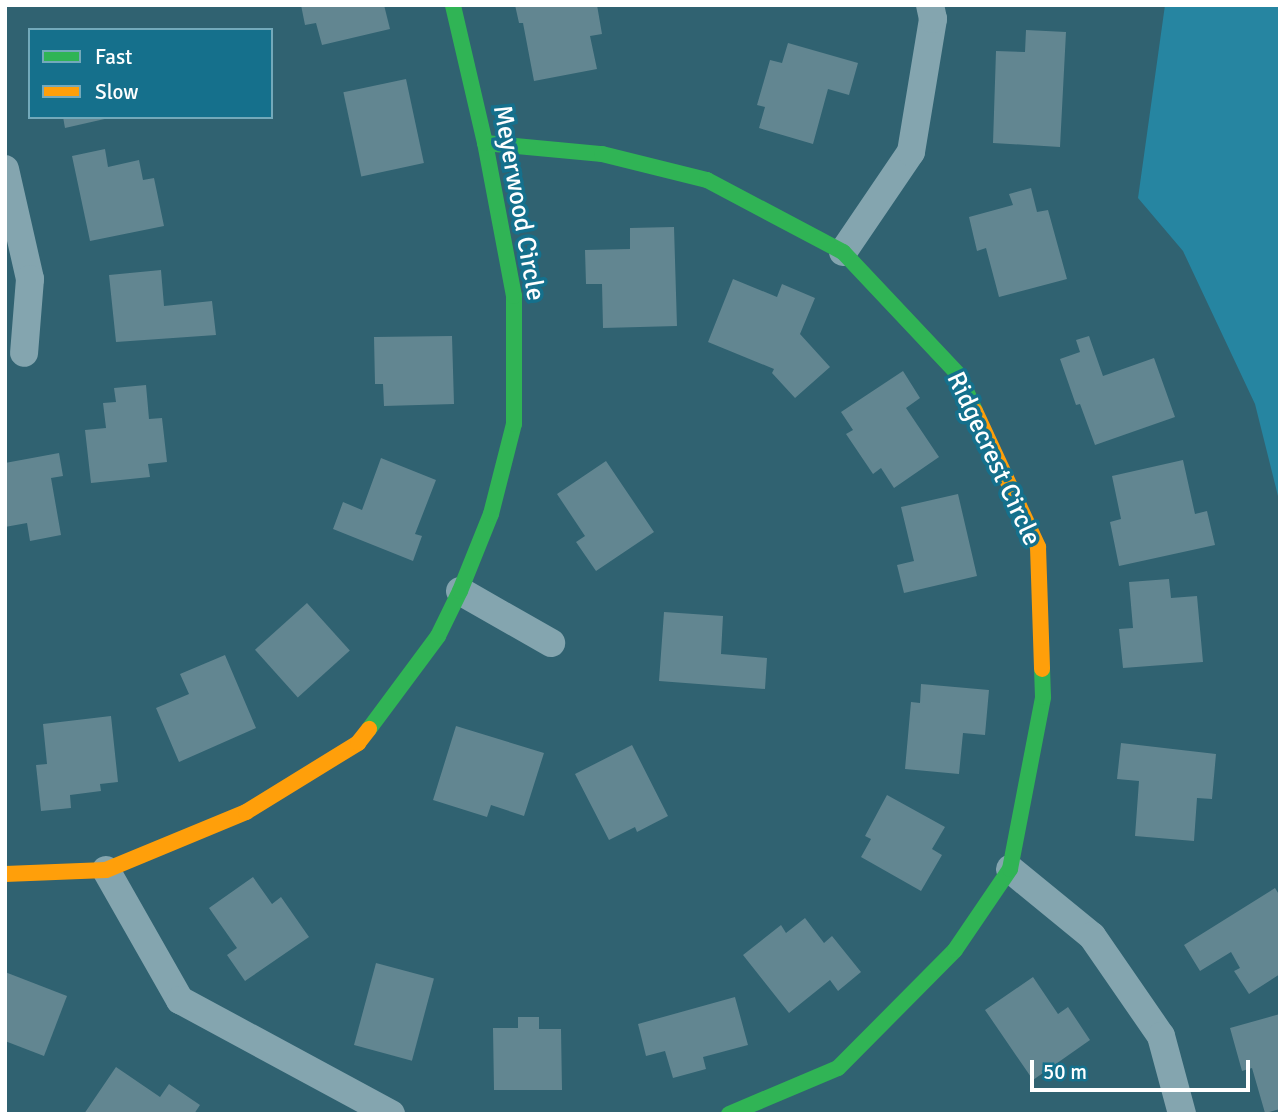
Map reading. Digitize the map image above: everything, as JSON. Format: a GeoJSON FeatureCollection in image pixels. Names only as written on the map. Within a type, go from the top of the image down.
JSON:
{"type":"FeatureCollection","features":[{"type":"Feature","properties":{"kind":"street","name":"Meyerwood Circle"},"geometry":{"type":"LineString","coordinates":[[5,874],[106,870],[246,812],[358,743],[438,636],[460,591],[491,513],[514,424],[514,296],[485,143],[453,5]]}},
{"type":"Feature","properties":{"kind":"street"},"geometry":{"type":"LineString","coordinates":[[843,252],[911,152],[933,19],[930,5]]}},
{"type":"Feature","properties":{"kind":"street","name":"Ridgecrest Circle"},"geometry":{"type":"LineString","coordinates":[[485,143],[602,154],[707,180],[843,252],[960,375],[1038,547],[1043,696],[1010,869],[955,950],[838,1069],[729,1114]]}},
{"type":"Feature","properties":{"kind":"street"},"geometry":{"type":"LineString","coordinates":[[5,169],[30,279],[24,353]]}},
{"type":"Feature","properties":{"kind":"street"},"geometry":{"type":"LineString","coordinates":[[460,591],[551,643]]}},
{"type":"Feature","properties":{"kind":"street"},"geometry":{"type":"LineString","coordinates":[[1010,869],[1092,936],[1161,1036],[1182,1114]]}},
{"type":"Feature","properties":{"kind":"street"},"geometry":{"type":"LineString","coordinates":[[106,870],[180,1000],[391,1114]]}},
{"type":"Feature","properties":{"kind":"shaded area"},"geometry":{"type":"Polygon","coordinates":[[[1165,5],[1280,5],[1280,504],[1255,404],[1183,251],[1138,198],[1165,5]]]}},
{"type":"Feature","properties":{"kind":"building"},"geometry":{"type":"Polygon","coordinates":[[[301,5],[384,5],[390,29],[322,45],[316,23],[305,25],[301,5]]]}},
{"type":"Feature","properties":{"kind":"building"},"geometry":{"type":"Polygon","coordinates":[[[515,5],[597,5],[602,34],[590,36],[597,69],[534,81],[523,23],[519,23],[515,5]]]}},
{"type":"Feature","properties":{"kind":"building"},"geometry":{"type":"Polygon","coordinates":[[[1026,30],[1066,32],[1060,147],[993,143],[996,51],[1025,52],[1026,30]]]}},
{"type":"Feature","properties":{"kind":"building"},"geometry":{"type":"Polygon","coordinates":[[[788,43],[858,63],[849,95],[828,89],[813,144],[759,128],[765,107],[757,105],[770,60],[782,63],[788,43]]]}},
{"type":"Feature","properties":{"kind":"building"},"geometry":{"type":"Polygon","coordinates":[[[406,79],[424,163],[361,176],[343,92],[406,79]]]}},
{"type":"Feature","properties":{"kind":"building"},"geometry":{"type":"Polygon","coordinates":[[[63,119],[105,119],[65,128],[63,119]]]}},
{"type":"Feature","properties":{"kind":"building"},"geometry":{"type":"Polygon","coordinates":[[[105,149],[108,167],[139,160],[143,180],[154,178],[164,226],[90,241],[72,156],[105,149]]]}},
{"type":"Feature","properties":{"kind":"building"},"geometry":{"type":"Polygon","coordinates":[[[1031,188],[1037,212],[1048,210],[1067,279],[999,297],[986,248],[977,251],[969,217],[1013,205],[1009,194],[1031,188]]]}},
{"type":"Feature","properties":{"kind":"building"},"geometry":{"type":"Polygon","coordinates":[[[674,227],[677,326],[603,328],[602,284],[586,284],[585,250],[630,249],[630,228],[674,227]]]}},
{"type":"Feature","properties":{"kind":"building"},"geometry":{"type":"Polygon","coordinates":[[[161,270],[164,306],[212,301],[216,335],[116,342],[109,275],[161,270]]]}},
{"type":"Feature","properties":{"kind":"building"},"geometry":{"type":"Polygon","coordinates":[[[733,279],[777,297],[782,284],[815,298],[800,334],[830,367],[795,398],[772,373],[774,369],[708,342],[733,279]]]}},
{"type":"Feature","properties":{"kind":"building"},"geometry":{"type":"Polygon","coordinates":[[[452,336],[454,404],[384,406],[383,384],[375,384],[374,337],[452,336]]]}},
{"type":"Feature","properties":{"kind":"building"},"geometry":{"type":"Polygon","coordinates":[[[1089,336],[1103,376],[1154,358],[1175,417],[1095,445],[1080,404],[1076,405],[1060,359],[1080,352],[1076,340],[1089,336]]]}},
{"type":"Feature","properties":{"kind":"building"},"geometry":{"type":"Polygon","coordinates":[[[903,371],[920,398],[906,408],[939,457],[894,488],[881,468],[873,474],[846,434],[853,430],[841,412],[903,371]]]}},
{"type":"Feature","properties":{"kind":"building"},"geometry":{"type":"Polygon","coordinates":[[[146,385],[149,419],[162,418],[167,462],[148,464],[150,477],[91,483],[85,430],[106,428],[103,403],[116,402],[114,388],[146,385]]]}},
{"type":"Feature","properties":{"kind":"building"},"geometry":{"type":"Polygon","coordinates":[[[59,453],[63,476],[51,478],[61,535],[30,541],[27,523],[5,527],[5,463],[59,453]]]}},
{"type":"Feature","properties":{"kind":"building"},"geometry":{"type":"Polygon","coordinates":[[[381,458],[436,480],[415,534],[422,536],[413,561],[333,529],[343,502],[362,510],[381,458]]]}},
{"type":"Feature","properties":{"kind":"building"},"geometry":{"type":"Polygon","coordinates":[[[1183,460],[1195,514],[1207,511],[1215,545],[1119,566],[1110,522],[1121,519],[1112,476],[1183,460]]]}},
{"type":"Feature","properties":{"kind":"building"},"geometry":{"type":"Polygon","coordinates":[[[606,461],[654,532],[596,571],[576,542],[585,536],[557,494],[606,461]]]}},
{"type":"Feature","properties":{"kind":"building"},"geometry":{"type":"Polygon","coordinates":[[[958,494],[977,576],[904,593],[897,565],[914,561],[901,507],[958,494]]]}},
{"type":"Feature","properties":{"kind":"building"},"geometry":{"type":"Polygon","coordinates":[[[1169,579],[1171,598],[1197,596],[1203,662],[1123,668],[1119,629],[1133,628],[1129,582],[1169,579]]]}},
{"type":"Feature","properties":{"kind":"building"},"geometry":{"type":"Polygon","coordinates":[[[307,603],[350,651],[298,697],[255,650],[307,603]]]}},
{"type":"Feature","properties":{"kind":"building"},"geometry":{"type":"Polygon","coordinates":[[[664,612],[723,616],[721,654],[767,658],[765,689],[659,681],[664,612]]]}},
{"type":"Feature","properties":{"kind":"building"},"geometry":{"type":"Polygon","coordinates":[[[225,655],[256,728],[179,762],[156,708],[189,694],[180,674],[225,655]]]}},
{"type":"Feature","properties":{"kind":"building"},"geometry":{"type":"Polygon","coordinates":[[[921,684],[989,690],[985,735],[963,733],[959,774],[905,769],[911,702],[920,703],[921,684]]]}},
{"type":"Feature","properties":{"kind":"building"},"geometry":{"type":"Polygon","coordinates":[[[111,716],[118,782],[100,784],[101,791],[70,795],[71,808],[41,811],[36,765],[47,764],[43,724],[111,716]]]}},
{"type":"Feature","properties":{"kind":"building"},"geometry":{"type":"Polygon","coordinates":[[[456,726],[544,753],[524,816],[491,805],[487,817],[433,800],[456,726]]]}},
{"type":"Feature","properties":{"kind":"building"},"geometry":{"type":"Polygon","coordinates":[[[1121,743],[1216,754],[1212,799],[1197,798],[1194,841],[1135,836],[1139,781],[1117,779],[1121,743]]]}},
{"type":"Feature","properties":{"kind":"building"},"geometry":{"type":"Polygon","coordinates":[[[632,745],[668,816],[637,832],[635,827],[609,840],[575,774],[632,745]]]}},
{"type":"Feature","properties":{"kind":"building"},"geometry":{"type":"Polygon","coordinates":[[[887,795],[945,827],[932,849],[942,855],[921,891],[861,857],[871,839],[865,836],[887,795]]]}},
{"type":"Feature","properties":{"kind":"building"},"geometry":{"type":"Polygon","coordinates":[[[253,877],[272,904],[281,897],[309,937],[245,981],[227,955],[237,948],[209,908],[253,877]]]}},
{"type":"Feature","properties":{"kind":"building"},"geometry":{"type":"Polygon","coordinates":[[[1275,888],[1280,896],[1280,974],[1249,994],[1234,971],[1240,968],[1231,952],[1200,971],[1184,945],[1275,888]]]}},
{"type":"Feature","properties":{"kind":"building"},"geometry":{"type":"Polygon","coordinates":[[[805,918],[824,943],[832,936],[861,972],[838,991],[830,980],[789,1013],[743,955],[781,925],[786,933],[805,918]]]}},
{"type":"Feature","properties":{"kind":"building"},"geometry":{"type":"Polygon","coordinates":[[[376,963],[434,979],[412,1061],[354,1045],[376,963]]]}},
{"type":"Feature","properties":{"kind":"building"},"geometry":{"type":"Polygon","coordinates":[[[5,972],[67,996],[44,1056],[5,1041],[5,972]]]}},
{"type":"Feature","properties":{"kind":"building"},"geometry":{"type":"Polygon","coordinates":[[[1033,977],[1058,1014],[1068,1007],[1090,1040],[1033,1080],[985,1010],[1033,977]]]}},
{"type":"Feature","properties":{"kind":"building"},"geometry":{"type":"Polygon","coordinates":[[[735,997],[748,1045],[703,1057],[706,1069],[673,1078],[665,1051],[646,1056],[638,1024],[735,997]]]}},
{"type":"Feature","properties":{"kind":"building"},"geometry":{"type":"Polygon","coordinates":[[[1280,1014],[1280,1109],[1265,1113],[1252,1068],[1242,1071],[1230,1028],[1280,1014]]]}},
{"type":"Feature","properties":{"kind":"building"},"geometry":{"type":"Polygon","coordinates":[[[518,1017],[539,1017],[539,1029],[561,1029],[562,1090],[494,1090],[493,1028],[518,1028],[518,1017]]]}},
{"type":"Feature","properties":{"kind":"building"},"geometry":{"type":"Polygon","coordinates":[[[116,1067],[160,1097],[169,1084],[200,1105],[194,1114],[84,1114],[116,1067]]]}},
{"type":"Feature","properties":{"kind":"traffic: fast"},"geometry":{"type":"LineString","coordinates":[[369,729],[438,636],[460,591],[491,514],[514,424],[514,296],[485,143],[453,5]]}},
{"type":"Feature","properties":{"kind":"traffic: fast"},"geometry":{"type":"LineString","coordinates":[[485,143],[602,154],[707,180],[843,252],[959,375],[975,411]]}},
{"type":"Feature","properties":{"kind":"traffic: fast"},"geometry":{"type":"LineString","coordinates":[[729,1114],[838,1068],[955,950],[1010,869],[1043,697],[1042,669]]}},
{"type":"Feature","properties":{"kind":"traffic: slow"},"geometry":{"type":"LineString","coordinates":[[975,411],[1038,547],[1042,669]]}},
{"type":"Feature","properties":{"kind":"traffic: slow"},"geometry":{"type":"LineString","coordinates":[[5,874],[106,870],[246,812],[358,743],[369,729]]}}]}
